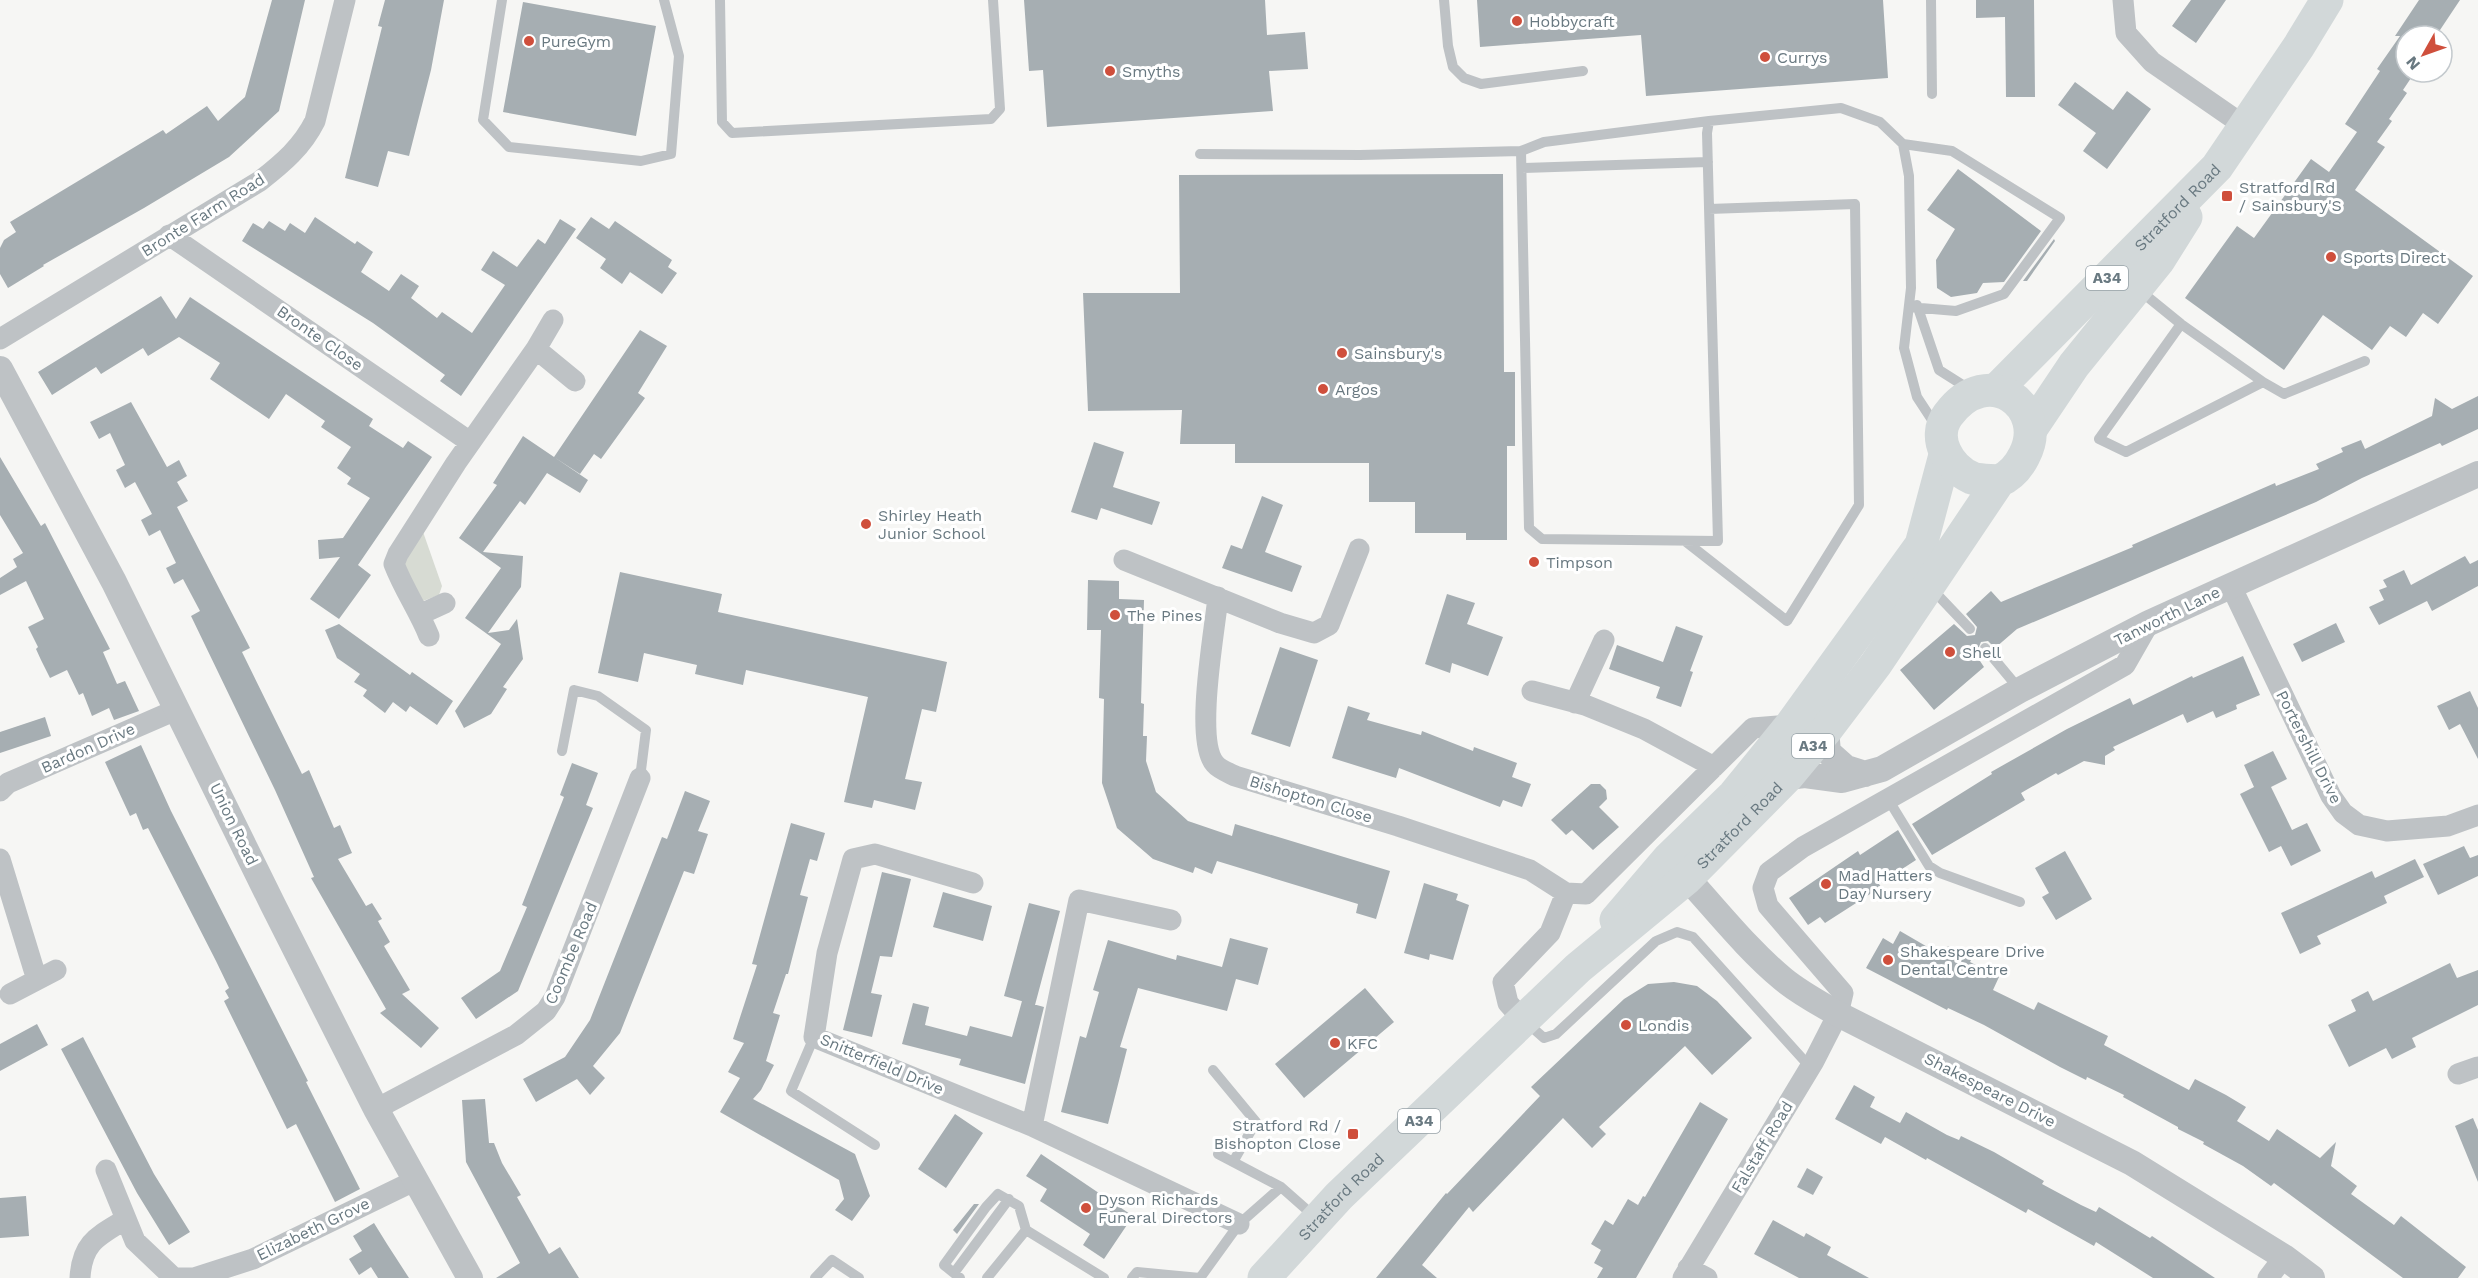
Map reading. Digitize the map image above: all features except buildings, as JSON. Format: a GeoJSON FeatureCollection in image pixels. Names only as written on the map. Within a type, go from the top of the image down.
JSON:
{"type":"FeatureCollection","features":[{"type":"Feature","properties":{"kind":"highway","name":"Stratford Road"},"geometry":{"type":"LineString","coordinates":[[1678,868],[1791,725],[1921,545],[1943,445],[1945,418],[1955,405],[1990,389],[2217,167],[2246,127],[2323,2]]}},
{"type":"Feature","properties":{"kind":"highway","name":"A34"},"geometry":{"type":"LineString","coordinates":[[2031,429],[2086,349],[2159,260],[2217,167]]}},
{"type":"Feature","properties":{"kind":"highway"},"geometry":{"type":"LineString","coordinates":[[1990,389],[2010,397],[2023,409],[2031,429]]}},
{"type":"Feature","properties":{"kind":"highway","name":"Stratford Road"},"geometry":{"type":"LineString","coordinates":[[1264,1278],[1339,1196],[1578,968],[1678,868],[1787,777],[1876,664],[1999,482],[2009,477],[2020,465],[2031,444],[2031,429]]}},
{"type":"Feature","properties":{"kind":"highway"},"geometry":{"type":"LineString","coordinates":[[1943,445],[1958,470],[1974,478],[1999,482]]}},
{"type":"Feature","properties":{"kind":"street","name":"Bronte Farm Road"},"geometry":{"type":"LineString","coordinates":[[0,339],[260,182],[290,157],[307,137],[315,121],[345,0]]}},
{"type":"Feature","properties":{"kind":"street"},"geometry":{"type":"LineString","coordinates":[[2123,0],[2126,33],[2152,62],[2246,127]]}},
{"type":"Feature","properties":{"kind":"street","name":"Bronte Close"},"geometry":{"type":"LineString","coordinates":[[169,235],[470,442]]}},
{"type":"Feature","properties":{"kind":"street"},"geometry":{"type":"LineString","coordinates":[[429,636],[421,614],[403,588],[394,564],[398,554],[470,442],[554,320]]}},
{"type":"Feature","properties":{"kind":"street"},"geometry":{"type":"LineString","coordinates":[[536,349],[575,381]]}},
{"type":"Feature","properties":{"kind":"street","name":"Union Road"},"geometry":{"type":"LineString","coordinates":[[0,369],[114,582],[376,1109],[470,1278]]}},
{"type":"Feature","properties":{"kind":"street","name":"Tanworth Lane"},"geometry":{"type":"LineString","coordinates":[[1787,777],[1805,775],[1842,780],[1882,769],[2020,690],[2149,623],[2478,474]]}},
{"type":"Feature","properties":{"kind":"street"},"geometry":{"type":"LineString","coordinates":[[1124,560],[1280,623],[1314,633],[1329,625],[1359,549]]}},
{"type":"Feature","properties":{"kind":"street","name":"Portershill Drive"},"geometry":{"type":"LineString","coordinates":[[2231,586],[2331,796],[2343,813],[2359,825],[2388,831],[2448,826],[2478,815]]}},
{"type":"Feature","properties":{"kind":"street","name":"Bishopton Close"},"geometry":{"type":"LineString","coordinates":[[1218,597],[1205,721],[1207,748],[1215,764],[1235,776],[1398,826],[1530,870],[1566,893]]}},
{"type":"Feature","properties":{"kind":"street"},"geometry":{"type":"LineString","coordinates":[[421,614],[445,603]]}},
{"type":"Feature","properties":{"kind":"street"},"geometry":{"type":"LineString","coordinates":[[1838,1014],[1843,993],[1768,906],[1763,888],[1769,872],[1803,847],[2125,665],[2149,623]]}},
{"type":"Feature","properties":{"kind":"street"},"geometry":{"type":"LineString","coordinates":[[1575,703],[1604,640]]}},
{"type":"Feature","properties":{"kind":"street"},"geometry":{"type":"LineString","coordinates":[[1532,691],[1575,703],[1644,729],[1714,766]]}},
{"type":"Feature","properties":{"kind":"street","name":"Bardon Drive"},"geometry":{"type":"LineString","coordinates":[[0,791],[8,783],[178,709]]}},
{"type":"Feature","properties":{"kind":"street"},"geometry":{"type":"LineString","coordinates":[[1523,1020],[1508,1003],[1503,982],[1550,933],[1566,893],[1586,894],[1753,728],[1791,725]]}},
{"type":"Feature","properties":{"kind":"street"},"geometry":{"type":"LineString","coordinates":[[1826,730],[1828,752],[1846,768],[1865,774]]}},
{"type":"Feature","properties":{"kind":"street","name":"Coombe Road"},"geometry":{"type":"LineString","coordinates":[[376,1109],[516,1035],[546,1011],[555,997],[640,778]]}},
{"type":"Feature","properties":{"kind":"street","name":"Snitterfield Drive"},"geometry":{"type":"LineString","coordinates":[[973,883],[875,854],[854,859],[827,953],[814,1037],[1032,1126],[1239,1224]]}},
{"type":"Feature","properties":{"kind":"street"},"geometry":{"type":"LineString","coordinates":[[0,859],[37,980]]}},
{"type":"Feature","properties":{"kind":"street","name":"Shakespeare Drive"},"geometry":{"type":"LineString","coordinates":[[1678,868],[1782,979],[1838,1014],[2132,1163],[2284,1257],[2312,1278]]}},
{"type":"Feature","properties":{"kind":"street"},"geometry":{"type":"LineString","coordinates":[[1032,1126],[1079,900],[1171,920]]}},
{"type":"Feature","properties":{"kind":"street"},"geometry":{"type":"LineString","coordinates":[[10,994],[56,970]]}},
{"type":"Feature","properties":{"kind":"street","name":"Falstaff Road"},"geometry":{"type":"LineString","coordinates":[[1693,1275],[1838,1014]]}},
{"type":"Feature","properties":{"kind":"street"},"geometry":{"type":"LineString","coordinates":[[2458,1074],[2478,1067]]}},
{"type":"Feature","properties":{"kind":"street","name":"Elizabeth Grove"},"geometry":{"type":"LineString","coordinates":[[106,1170],[135,1241],[173,1278],[194,1278],[253,1258],[416,1179]]}},
{"type":"Feature","properties":{"kind":"street"},"geometry":{"type":"LineString","coordinates":[[80,1278],[81,1267],[93,1239],[126,1219]]}},
{"type":"Feature","properties":{"kind":"street"},"geometry":{"type":"LineString","coordinates":[[2268,1278],[2284,1257]]}},
{"type":"Feature","properties":{"kind":"lane"},"geometry":{"type":"LineString","coordinates":[[502,0],[483,120],[509,147],[641,161],[671,154],[679,56],[664,0]]}},
{"type":"Feature","properties":{"kind":"lane"},"geometry":{"type":"LineString","coordinates":[[720,0],[722,122],[732,133],[991,119],[1000,110],[993,0]]}},
{"type":"Feature","properties":{"kind":"lane"},"geometry":{"type":"LineString","coordinates":[[1444,0],[1448,46],[1453,67],[1464,78],[1481,84],[1582,71]]}},
{"type":"Feature","properties":{"kind":"lane"},"geometry":{"type":"LineString","coordinates":[[1931,0],[1932,94]]}},
{"type":"Feature","properties":{"kind":"lane"},"geometry":{"type":"LineString","coordinates":[[1200,153],[1360,155],[1521,151],[1544,142],[1709,121],[1841,108],[1880,122],[1903,144],[1952,151],[2060,218],[2004,294],[1956,311],[1914,308]]}},
{"type":"Feature","properties":{"kind":"lane"},"geometry":{"type":"LineString","coordinates":[[1521,151],[1529,528],[1542,539],[1718,541],[1707,133],[1709,121]]}},
{"type":"Feature","properties":{"kind":"lane"},"geometry":{"type":"LineString","coordinates":[[1903,144],[1909,176],[1911,288],[1914,308],[1939,370],[1966,389],[1990,389]]}},
{"type":"Feature","properties":{"kind":"lane"},"geometry":{"type":"LineString","coordinates":[[1522,168],[1708,162]]}},
{"type":"Feature","properties":{"kind":"lane"},"geometry":{"type":"LineString","coordinates":[[1685,541],[1787,621],[1859,505],[1855,204],[1709,208]]}},
{"type":"Feature","properties":{"kind":"lane"},"geometry":{"type":"LineString","coordinates":[[2134,292],[2149,298],[2181,324],[2263,382],[2284,394],[2365,361]]}},
{"type":"Feature","properties":{"kind":"lane"},"geometry":{"type":"LineString","coordinates":[[1914,308],[1904,348],[1917,397],[1943,445]]}},
{"type":"Feature","properties":{"kind":"lane"},"geometry":{"type":"LineString","coordinates":[[2181,324],[2099,439],[2126,452],[2263,382]]}},
{"type":"Feature","properties":{"kind":"lane"},"geometry":{"type":"LineString","coordinates":[[1929,586],[1970,629]]}},
{"type":"Feature","properties":{"kind":"lane"},"geometry":{"type":"LineString","coordinates":[[1984,648],[2020,690]]}},
{"type":"Feature","properties":{"kind":"lane"},"geometry":{"type":"LineString","coordinates":[[562,752],[574,690],[598,696],[646,729],[640,778]]}},
{"type":"Feature","properties":{"kind":"lane"},"geometry":{"type":"LineString","coordinates":[[1888,799],[1929,866],[1940,873],[2020,902]]}},
{"type":"Feature","properties":{"kind":"lane"},"geometry":{"type":"LineString","coordinates":[[1523,1020],[1544,1038],[1556,1034],[1656,941],[1677,932],[1693,937],[1810,1067]]}},
{"type":"Feature","properties":{"kind":"lane"},"geometry":{"type":"LineString","coordinates":[[814,1037],[790,1091],[874,1145]]}},
{"type":"Feature","properties":{"kind":"lane"},"geometry":{"type":"LineString","coordinates":[[1213,1070],[1256,1122],[1233,1162]]}},
{"type":"Feature","properties":{"kind":"lane"},"geometry":{"type":"LineString","coordinates":[[1218,1154],[1281,1187],[1317,1219]]}},
{"type":"Feature","properties":{"kind":"lane"},"geometry":{"type":"LineString","coordinates":[[1132,1278],[1137,1272],[1200,1278],[1239,1224],[1281,1187]]}},
{"type":"Feature","properties":{"kind":"lane"},"geometry":{"type":"LineString","coordinates":[[957,1276],[944,1265],[998,1194],[1019,1206],[1026,1230],[1104,1278]]}},
{"type":"Feature","properties":{"kind":"lane"},"geometry":{"type":"LineString","coordinates":[[987,1278],[1026,1230]]}},
{"type":"Feature","properties":{"kind":"lane"},"geometry":{"type":"LineString","coordinates":[[815,1278],[832,1260],[859,1278]]}},
{"type":"Feature","properties":{"kind":"shaded area"},"geometry":{"type":"Polygon","coordinates":[[[422,529],[442,586],[439,595],[423,601],[401,569],[422,529]]]}},
{"type":"Feature","properties":{"kind":"place","name":"Hobbycraft"},"geometry":{"type":"Point","coordinates":[1517,21]}},
{"type":"Feature","properties":{"kind":"place","name":"PureGym"},"geometry":{"type":"Point","coordinates":[529,41]}},
{"type":"Feature","properties":{"kind":"place","name":"Currys"},"geometry":{"type":"Point","coordinates":[1765,57]}},
{"type":"Feature","properties":{"kind":"place","name":"Smyths"},"geometry":{"type":"Point","coordinates":[1110,71]}},
{"type":"Feature","properties":{"kind":"place","name":"Stratford Rd / Sainsbury'S"},"geometry":{"type":"Point","coordinates":[2227,196]}},
{"type":"Feature","properties":{"kind":"place","name":"Sports Direct"},"geometry":{"type":"Point","coordinates":[2331,257]}},
{"type":"Feature","properties":{"kind":"place","name":"Sainsbury's"},"geometry":{"type":"Point","coordinates":[1342,353]}},
{"type":"Feature","properties":{"kind":"place","name":"Argos"},"geometry":{"type":"Point","coordinates":[1323,389]}},
{"type":"Feature","properties":{"kind":"place","name":"Shirley Heath Junior School"},"geometry":{"type":"Point","coordinates":[866,524]}},
{"type":"Feature","properties":{"kind":"place","name":"Timpson"},"geometry":{"type":"Point","coordinates":[1534,562]}},
{"type":"Feature","properties":{"kind":"place","name":"The Pines"},"geometry":{"type":"Point","coordinates":[1115,615]}},
{"type":"Feature","properties":{"kind":"place","name":"Shell"},"geometry":{"type":"Point","coordinates":[1950,652]}},
{"type":"Feature","properties":{"kind":"place","name":"Mad Hatters Day Nursery"},"geometry":{"type":"Point","coordinates":[1826,884]}},
{"type":"Feature","properties":{"kind":"place","name":"Shakespeare Drive Dental Centre"},"geometry":{"type":"Point","coordinates":[1888,960]}},
{"type":"Feature","properties":{"kind":"place","name":"Londis"},"geometry":{"type":"Point","coordinates":[1626,1025]}},
{"type":"Feature","properties":{"kind":"place","name":"KFC"},"geometry":{"type":"Point","coordinates":[1335,1043]}},
{"type":"Feature","properties":{"kind":"place","name":"Stratford Rd / Bishopton Close"},"geometry":{"type":"Point","coordinates":[1353,1134]}},
{"type":"Feature","properties":{"kind":"place","name":"Dyson Richards Funeral Directors"},"geometry":{"type":"Point","coordinates":[1086,1208]}}]}
